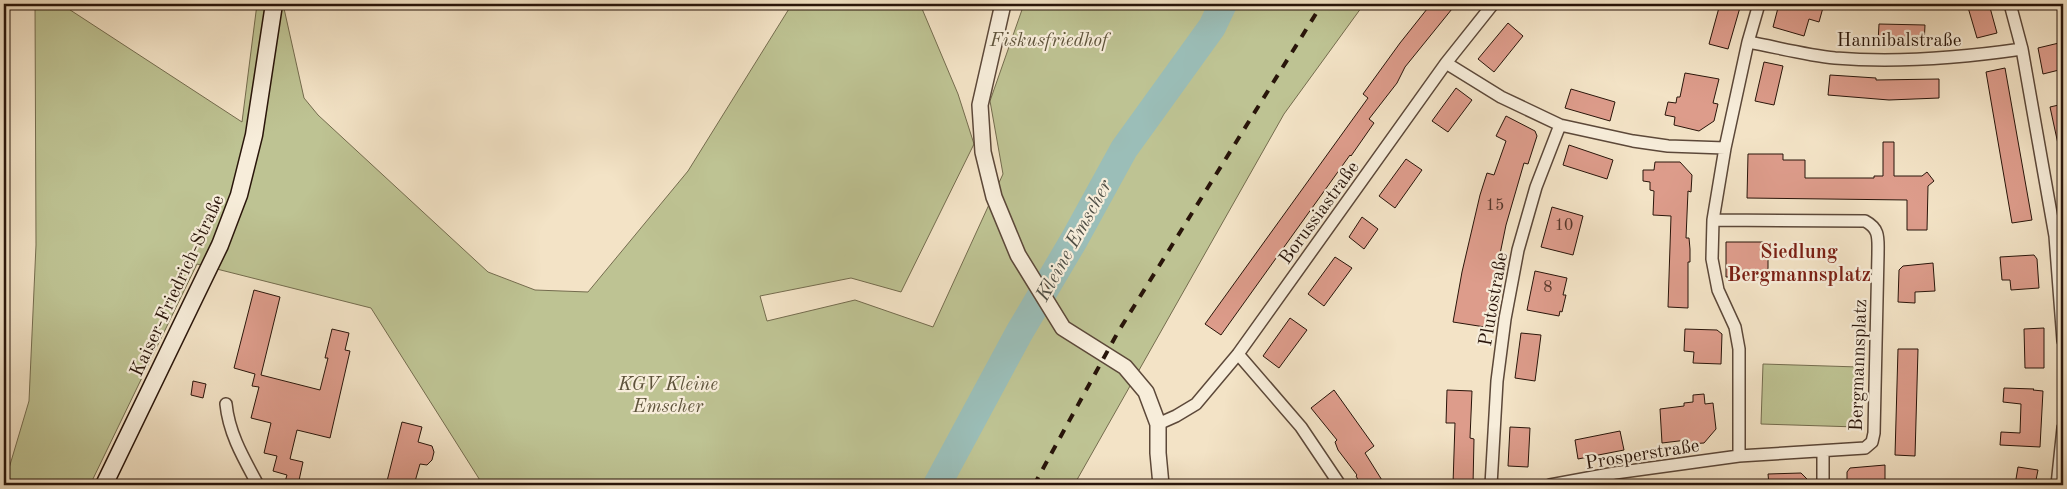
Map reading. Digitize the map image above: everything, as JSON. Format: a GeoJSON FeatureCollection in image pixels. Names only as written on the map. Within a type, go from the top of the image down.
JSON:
{"type":"FeatureCollection","features":[{"type":"Feature","properties":{"kind":"main road","name":"Kaiser-Friedrich-Straße"},"geometry":{"type":"LineString","coordinates":[[104,485],[220,245],[239,195],[254,135],[274,4]]}},
{"type":"Feature","properties":{"kind":"street"},"geometry":{"type":"LineString","coordinates":[[1003,4],[980,105],[983,152],[994,197],[1018,255],[1063,328],[1125,367],[1146,392],[1158,424],[1161,485]]}},
{"type":"Feature","properties":{"kind":"street","name":"Borussiastraße"},"geometry":{"type":"LineString","coordinates":[[1158,424],[1196,404],[1238,354],[1446,63],[1493,4]]}},
{"type":"Feature","properties":{"kind":"street"},"geometry":{"type":"LineString","coordinates":[[1739,456],[1739,348],[1735,327],[1718,290],[1712,259],[1713,220],[1725,148],[1748,42],[1759,4]]}},
{"type":"Feature","properties":{"kind":"street"},"geometry":{"type":"LineString","coordinates":[[2010,4],[2022,48],[2055,236],[2063,341]]}},
{"type":"Feature","properties":{"kind":"street","name":"Hannibalstraße"},"geometry":{"type":"LineString","coordinates":[[1748,42],[1832,58],[1882,61],[1972,56],[2022,48]]}},
{"type":"Feature","properties":{"kind":"street"},"geometry":{"type":"LineString","coordinates":[[1446,63],[1501,97],[1560,125],[1633,141],[1668,146],[1725,148]]}},
{"type":"Feature","properties":{"kind":"street","name":"Plutostraße"},"geometry":{"type":"LineString","coordinates":[[1491,485],[1497,380],[1505,319],[1518,250],[1536,187],[1560,125]]}},
{"type":"Feature","properties":{"kind":"street","name":"Bergmannsplatz"},"geometry":{"type":"LineString","coordinates":[[1713,220],[1865,221],[1873,225],[1878,236],[1874,433],[1872,442],[1865,448],[1739,456]]}},
{"type":"Feature","properties":{"kind":"street"},"geometry":{"type":"LineString","coordinates":[[1238,354],[1302,427],[1340,485]]}},
{"type":"Feature","properties":{"kind":"street"},"geometry":{"type":"LineString","coordinates":[[226,404],[227,419],[237,446],[258,485]]}},
{"type":"Feature","properties":{"kind":"street"},"geometry":{"type":"LineString","coordinates":[[2057,485],[2063,428]]}},
{"type":"Feature","properties":{"kind":"street"},"geometry":{"type":"LineString","coordinates":[[1822,452],[1823,485]]}},
{"type":"Feature","properties":{"kind":"street","name":"Prosperstraße"},"geometry":{"type":"LineString","coordinates":[[1550,485],[1615,473],[1739,456]]}},
{"type":"Feature","properties":{"kind":"green space"},"geometry":{"type":"Polygon","coordinates":[[[35,4],[61,4],[242,122],[257,4],[283,4],[304,98],[318,115],[488,272],[535,290],[588,292],[688,171],[792,4],[920,4],[958,94],[974,144],[901,292],[851,278],[760,296],[767,321],[855,300],[933,327],[1003,174],[990,101],[1024,4],[1364,4],[1284,114],[1074,485],[483,485],[371,308],[197,264],[90,485],[4,485],[29,401],[36,245],[35,4]]]}},
{"type":"Feature","properties":{"kind":"green space"},"geometry":{"type":"Polygon","coordinates":[[[1763,364],[1859,367],[1857,427],[1761,424],[1763,364]]]}},
{"type":"Feature","properties":{"kind":"building"},"geometry":{"type":"Polygon","coordinates":[[[1431,4],[1456,4],[1405,67],[1397,83],[1369,119],[1374,123],[1221,335],[1205,324],[1368,98],[1363,94],[1431,4]]]}},
{"type":"Feature","properties":{"kind":"building"},"geometry":{"type":"Polygon","coordinates":[[[1720,4],[1741,4],[1728,49],[1709,44],[1720,4]]]}},
{"type":"Feature","properties":{"kind":"building"},"geometry":{"type":"Polygon","coordinates":[[[1779,4],[1824,4],[1819,22],[1809,19],[1804,36],[1773,27],[1779,4]]]}},
{"type":"Feature","properties":{"kind":"building"},"geometry":{"type":"Polygon","coordinates":[[[1967,4],[1989,4],[1997,33],[1977,38],[1967,4]]]}},
{"type":"Feature","properties":{"kind":"building"},"geometry":{"type":"Polygon","coordinates":[[[1508,23],[1523,36],[1494,72],[1478,59],[1508,23]]]}},
{"type":"Feature","properties":{"kind":"building"},"geometry":{"type":"Polygon","coordinates":[[[1879,24],[1925,25],[1924,45],[1878,43],[1879,24]]]}},
{"type":"Feature","properties":{"kind":"building"},"geometry":{"type":"Polygon","coordinates":[[[2063,42],[2063,69],[2043,74],[2038,48],[2063,42]]]}},
{"type":"Feature","properties":{"kind":"building"},"geometry":{"type":"Polygon","coordinates":[[[1764,62],[1783,66],[1774,105],[1755,101],[1764,62]]]}},
{"type":"Feature","properties":{"kind":"building"},"geometry":{"type":"Polygon","coordinates":[[[2005,68],[2032,220],[2012,223],[1986,72],[2005,68]]]}},
{"type":"Feature","properties":{"kind":"building"},"geometry":{"type":"Polygon","coordinates":[[[1685,73],[1719,79],[1713,103],[1718,104],[1714,121],[1699,131],[1674,125],[1675,117],[1665,115],[1668,102],[1676,103],[1677,97],[1680,97],[1685,73]]]}},
{"type":"Feature","properties":{"kind":"building"},"geometry":{"type":"Polygon","coordinates":[[[1830,75],[1876,78],[1876,80],[1939,79],[1939,98],[1889,100],[1828,95],[1830,75]]]}},
{"type":"Feature","properties":{"kind":"building"},"geometry":{"type":"Polygon","coordinates":[[[1456,88],[1472,100],[1448,132],[1432,121],[1456,88]]]}},
{"type":"Feature","properties":{"kind":"building"},"geometry":{"type":"Polygon","coordinates":[[[1571,89],[1615,102],[1610,121],[1565,108],[1571,89]]]}},
{"type":"Feature","properties":{"kind":"building"},"geometry":{"type":"Polygon","coordinates":[[[2063,104],[2063,144],[2058,144],[2050,107],[2063,104]]]}},
{"type":"Feature","properties":{"kind":"building"},"geometry":{"type":"Polygon","coordinates":[[[1506,116],[1535,131],[1537,136],[1528,164],[1524,163],[1506,225],[1485,327],[1453,322],[1462,272],[1480,195],[1487,173],[1494,175],[1506,141],[1496,136],[1506,116]]]}},
{"type":"Feature","properties":{"kind":"building"},"geometry":{"type":"Polygon","coordinates":[[[1883,142],[1894,142],[1894,176],[1922,176],[1927,172],[1934,181],[1928,186],[1927,230],[1907,230],[1907,200],[1747,198],[1748,154],[1783,154],[1783,160],[1805,160],[1805,178],[1874,178],[1874,176],[1883,176],[1883,142]]]}},
{"type":"Feature","properties":{"kind":"building"},"geometry":{"type":"Polygon","coordinates":[[[1569,145],[1613,160],[1607,179],[1563,165],[1569,145]]]}},
{"type":"Feature","properties":{"kind":"building"},"geometry":{"type":"Polygon","coordinates":[[[1406,159],[1422,170],[1395,208],[1379,196],[1406,159]]]}},
{"type":"Feature","properties":{"kind":"building"},"geometry":{"type":"Polygon","coordinates":[[[1655,162],[1680,162],[1692,175],[1691,192],[1688,191],[1686,238],[1689,238],[1690,249],[1690,262],[1688,262],[1688,308],[1668,307],[1671,216],[1653,215],[1654,191],[1650,190],[1650,182],[1643,181],[1643,170],[1654,170],[1655,162]]]}},
{"type":"Feature","properties":{"kind":"building"},"geometry":{"type":"Polygon","coordinates":[[[1552,207],[1583,216],[1573,255],[1541,247],[1552,207]]]}},
{"type":"Feature","properties":{"kind":"building"},"geometry":{"type":"Polygon","coordinates":[[[1362,217],[1378,229],[1364,249],[1349,237],[1362,217]]]}},
{"type":"Feature","properties":{"kind":"building"},"geometry":{"type":"Polygon","coordinates":[[[1726,242],[1768,242],[1768,277],[1726,277],[1726,242]]]}},
{"type":"Feature","properties":{"kind":"building"},"geometry":{"type":"Polygon","coordinates":[[[2034,255],[2037,259],[2039,288],[2011,290],[2010,280],[2002,280],[2000,257],[2034,255]]]}},
{"type":"Feature","properties":{"kind":"building"},"geometry":{"type":"Polygon","coordinates":[[[1335,257],[1352,268],[1324,306],[1308,294],[1335,257]]]}},
{"type":"Feature","properties":{"kind":"building"},"geometry":{"type":"Polygon","coordinates":[[[1933,263],[1935,291],[1915,292],[1915,303],[1898,302],[1899,270],[1903,266],[1933,263]]]}},
{"type":"Feature","properties":{"kind":"building"},"geometry":{"type":"Polygon","coordinates":[[[1535,271],[1567,278],[1563,295],[1566,295],[1562,312],[1560,311],[1559,316],[1527,310],[1535,271]]]}},
{"type":"Feature","properties":{"kind":"building"},"geometry":{"type":"Polygon","coordinates":[[[254,290],[280,297],[261,375],[320,390],[328,358],[325,358],[332,329],[349,333],[345,350],[350,351],[330,438],[297,430],[290,459],[303,462],[298,485],[284,485],[287,475],[273,471],[277,456],[264,453],[271,423],[251,418],[259,387],[252,386],[255,374],[234,368],[254,290]]]}},
{"type":"Feature","properties":{"kind":"building"},"geometry":{"type":"Polygon","coordinates":[[[1290,318],[1307,330],[1279,368],[1263,356],[1290,318]]]}},
{"type":"Feature","properties":{"kind":"building"},"geometry":{"type":"Polygon","coordinates":[[[2044,328],[2044,368],[2025,368],[2024,329],[2044,328]]]}},
{"type":"Feature","properties":{"kind":"building"},"geometry":{"type":"Polygon","coordinates":[[[1685,329],[1717,330],[1722,334],[1721,364],[1693,363],[1694,352],[1684,351],[1685,329]]]}},
{"type":"Feature","properties":{"kind":"building"},"geometry":{"type":"Polygon","coordinates":[[[1521,333],[1541,335],[1535,381],[1515,378],[1521,333]]]}},
{"type":"Feature","properties":{"kind":"building"},"geometry":{"type":"Polygon","coordinates":[[[1898,349],[1918,349],[1915,456],[1895,455],[1898,349]]]}},
{"type":"Feature","properties":{"kind":"building"},"geometry":{"type":"Polygon","coordinates":[[[193,381],[206,384],[203,398],[191,395],[193,381]]]}},
{"type":"Feature","properties":{"kind":"building"},"geometry":{"type":"Polygon","coordinates":[[[2004,388],[2043,391],[2040,447],[2000,445],[2001,432],[2020,433],[2021,404],[2003,402],[2004,388]]]}},
{"type":"Feature","properties":{"kind":"building"},"geometry":{"type":"Polygon","coordinates":[[[1334,390],[1374,446],[1365,453],[1385,485],[1361,485],[1357,475],[1338,450],[1335,442],[1337,440],[1311,408],[1334,390]]]}},
{"type":"Feature","properties":{"kind":"building"},"geometry":{"type":"Polygon","coordinates":[[[1447,390],[1472,391],[1470,438],[1474,439],[1473,485],[1453,484],[1455,423],[1446,423],[1447,390]]]}},
{"type":"Feature","properties":{"kind":"building"},"geometry":{"type":"Polygon","coordinates":[[[1704,394],[1705,404],[1713,403],[1716,429],[1704,443],[1688,444],[1687,440],[1662,443],[1660,409],[1684,406],[1684,403],[1693,402],[1693,395],[1704,394]]]}},
{"type":"Feature","properties":{"kind":"building"},"geometry":{"type":"Polygon","coordinates":[[[402,422],[422,427],[418,442],[432,446],[434,452],[432,460],[427,465],[420,464],[414,485],[386,485],[402,422]]]}},
{"type":"Feature","properties":{"kind":"building"},"geometry":{"type":"Polygon","coordinates":[[[1510,427],[1530,428],[1528,467],[1508,466],[1510,427]]]}},
{"type":"Feature","properties":{"kind":"building"},"geometry":{"type":"Polygon","coordinates":[[[1620,431],[1624,450],[1578,459],[1575,440],[1620,431]]]}},
{"type":"Feature","properties":{"kind":"building"},"geometry":{"type":"Polygon","coordinates":[[[1885,465],[1885,485],[1847,485],[1847,472],[1850,468],[1885,465]]]}},
{"type":"Feature","properties":{"kind":"building"},"geometry":{"type":"Polygon","coordinates":[[[2018,467],[2038,470],[2035,485],[2015,485],[2018,467]]]}},
{"type":"Feature","properties":{"kind":"building"},"geometry":{"type":"Polygon","coordinates":[[[1801,473],[1813,485],[1769,485],[1768,474],[1801,473]]]}},
{"type":"Feature","properties":{"kind":"waterway","name":"Kleine Emscher"},"geometry":{"type":"LineString","coordinates":[[937,485],[1019,333],[1074,240],[1124,149],[1212,27],[1223,4]]}},
{"type":"Feature","properties":{"kind":"railway"},"geometry":{"type":"LineString","coordinates":[[1034,485],[1118,332],[1322,4]]}},
{"type":"Feature","properties":{"kind":"district","name":"Siedlung Bergmannsplatz"},"geometry":{"type":"Point","coordinates":[1799,262]}},
{"type":"Feature","properties":{"kind":"park label","name":"Fiskusfriedhof"},"geometry":{"type":"Point","coordinates":[1049,39]}},
{"type":"Feature","properties":{"kind":"park label","name":"KGV Kleine Emscher"},"geometry":{"type":"Point","coordinates":[668,394]}}]}
